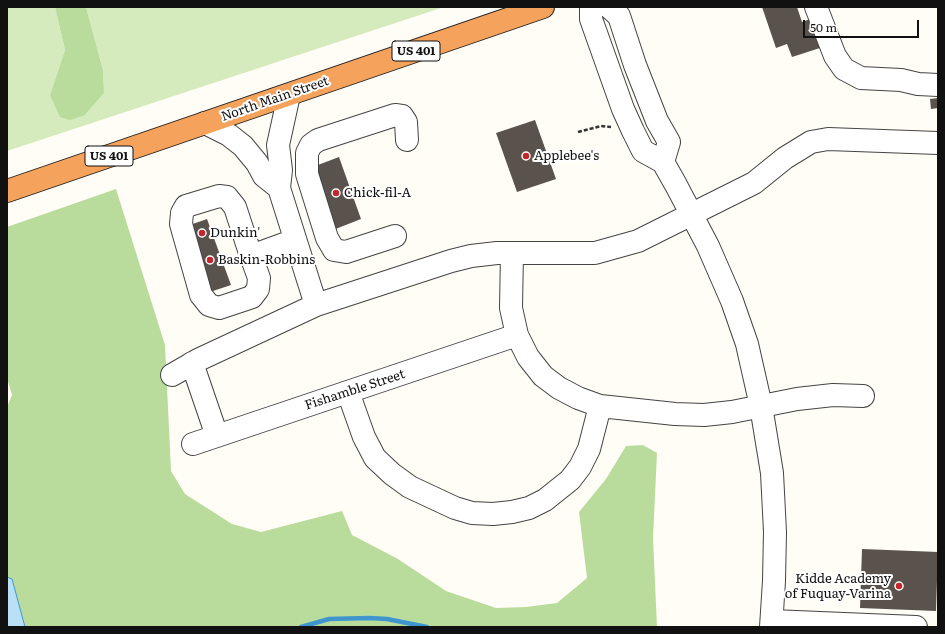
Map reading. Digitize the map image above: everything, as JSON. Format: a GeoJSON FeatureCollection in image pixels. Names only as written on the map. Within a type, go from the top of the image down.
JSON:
{"type":"FeatureCollection","features":[{"type":"Feature","properties":{"kind":"highway","name":"North Main Street"},"geometry":{"type":"LineString","coordinates":[[7,191],[543,7]]}},
{"type":"Feature","properties":{"kind":"street"},"geometry":{"type":"LineString","coordinates":[[591,7],[594,26],[623,109],[642,151],[663,162],[692,215],[708,246],[732,301],[746,344],[761,406],[772,473],[774,503],[774,581],[771,624],[916,627]]}},
{"type":"Feature","properties":{"kind":"street"},"geometry":{"type":"LineString","coordinates":[[609,7],[619,16],[635,65],[658,121],[669,142],[663,162]]}},
{"type":"Feature","properties":{"kind":"street"},"geometry":{"type":"LineString","coordinates":[[816,7],[835,56],[844,69],[861,78],[901,80],[918,84],[938,85]]}},
{"type":"Feature","properties":{"kind":"street"},"geometry":{"type":"LineString","coordinates":[[288,95],[279,139],[279,188],[316,304]]}},
{"type":"Feature","properties":{"kind":"street"},"geometry":{"type":"LineString","coordinates":[[395,236],[346,252],[334,250],[327,238],[307,174],[307,153],[311,145],[318,140],[395,115],[402,116],[406,122],[407,140]]}},
{"type":"Feature","properties":{"kind":"street"},"geometry":{"type":"LineString","coordinates":[[205,123],[229,135],[244,146],[257,163],[264,176],[279,188]]}},
{"type":"Feature","properties":{"kind":"street"},"geometry":{"type":"LineString","coordinates":[[172,375],[192,363],[316,304],[471,256],[512,253],[595,253],[638,241],[754,183],[785,158],[811,142],[828,139],[938,143]]}},
{"type":"Feature","properties":{"kind":"street"},"geometry":{"type":"LineString","coordinates":[[219,196],[227,197],[235,207],[252,256],[260,278],[258,288],[252,297],[219,308],[209,304],[201,295],[181,224],[182,213],[186,206],[219,196]]}},
{"type":"Feature","properties":{"kind":"street"},"geometry":{"type":"LineString","coordinates":[[252,256],[296,240]]}},
{"type":"Feature","properties":{"kind":"street"},"geometry":{"type":"LineString","coordinates":[[512,253],[511,308],[517,335],[528,357],[543,376],[559,388],[578,398],[600,406],[675,414],[704,415],[833,396],[863,396]]}},
{"type":"Feature","properties":{"kind":"street","name":"Fishamble Street"},"geometry":{"type":"LineString","coordinates":[[193,444],[517,335]]}},
{"type":"Feature","properties":{"kind":"street"},"geometry":{"type":"LineString","coordinates":[[192,363],[217,436]]}},
{"type":"Feature","properties":{"kind":"street"},"geometry":{"type":"LineString","coordinates":[[348,392],[364,437],[376,458],[392,474],[410,487],[455,508],[472,513],[493,514],[529,508],[545,500],[570,480],[580,467],[589,449],[600,406]]}},
{"type":"Feature","properties":{"kind":"path"},"geometry":{"type":"LineString","coordinates":[[578,132],[601,126],[612,128]]}},
{"type":"Feature","properties":{"kind":"green space"},"geometry":{"type":"Polygon","coordinates":[[[7,7],[55,7],[65,50],[50,95],[85,115],[104,93],[103,70],[86,7],[444,7],[7,151],[7,7]]]}},
{"type":"Feature","properties":{"kind":"green space"},"geometry":{"type":"Polygon","coordinates":[[[55,7],[86,7],[103,70],[104,93],[85,115],[70,120],[60,117],[50,95],[65,50],[55,7]]]}},
{"type":"Feature","properties":{"kind":"green space"},"geometry":{"type":"Polygon","coordinates":[[[116,189],[165,345],[171,471],[185,494],[232,524],[261,532],[342,511],[352,535],[398,559],[446,591],[496,608],[526,607],[557,603],[587,578],[579,512],[606,479],[626,446],[643,445],[657,453],[653,538],[657,627],[25,627],[12,579],[7,577],[7,407],[12,395],[7,378],[7,227],[116,189]]]}},
{"type":"Feature","properties":{"kind":"water"},"geometry":{"type":"Polygon","coordinates":[[[7,577],[12,579],[25,627],[7,627],[7,577]]]}},
{"type":"Feature","properties":{"kind":"building"},"geometry":{"type":"Polygon","coordinates":[[[762,7],[797,7],[802,22],[813,18],[823,47],[792,57],[787,44],[776,48],[762,7]]]}},
{"type":"Feature","properties":{"kind":"building"},"geometry":{"type":"Polygon","coordinates":[[[938,98],[938,108],[931,109],[930,99],[938,98]]]}},
{"type":"Feature","properties":{"kind":"building","name":"Applebee's"},"geometry":{"type":"Polygon","coordinates":[[[535,120],[556,179],[517,192],[496,133],[535,120]]]}},
{"type":"Feature","properties":{"kind":"building","name":"Chick-fil-A"},"geometry":{"type":"Polygon","coordinates":[[[339,157],[361,219],[333,230],[310,168],[339,157]]]}},
{"type":"Feature","properties":{"kind":"building"},"geometry":{"type":"Polygon","coordinates":[[[207,219],[231,285],[210,292],[187,226],[207,219]]]}},
{"type":"Feature","properties":{"kind":"building","name":"Kidde Academy of Fuquay-Varina"},"geometry":{"type":"Polygon","coordinates":[[[862,549],[938,552],[936,611],[860,608],[862,549]]]}},
{"type":"Feature","properties":{"kind":"waterway"},"geometry":{"type":"LineString","coordinates":[[301,627],[329,619],[369,618],[387,619],[427,627]]}},
{"type":"Feature","properties":{"kind":"place","name":"Applebee's"},"geometry":{"type":"Point","coordinates":[526,156]}},
{"type":"Feature","properties":{"kind":"place","name":"Chick-fil-A"},"geometry":{"type":"Point","coordinates":[336,193]}},
{"type":"Feature","properties":{"kind":"place","name":"Dunkin'"},"geometry":{"type":"Point","coordinates":[202,233]}},
{"type":"Feature","properties":{"kind":"place","name":"Baskin-Robbins"},"geometry":{"type":"Point","coordinates":[210,260]}},
{"type":"Feature","properties":{"kind":"place","name":"Kidde Academy of Fuquay-Varina"},"geometry":{"type":"Point","coordinates":[899,586]}}]}
